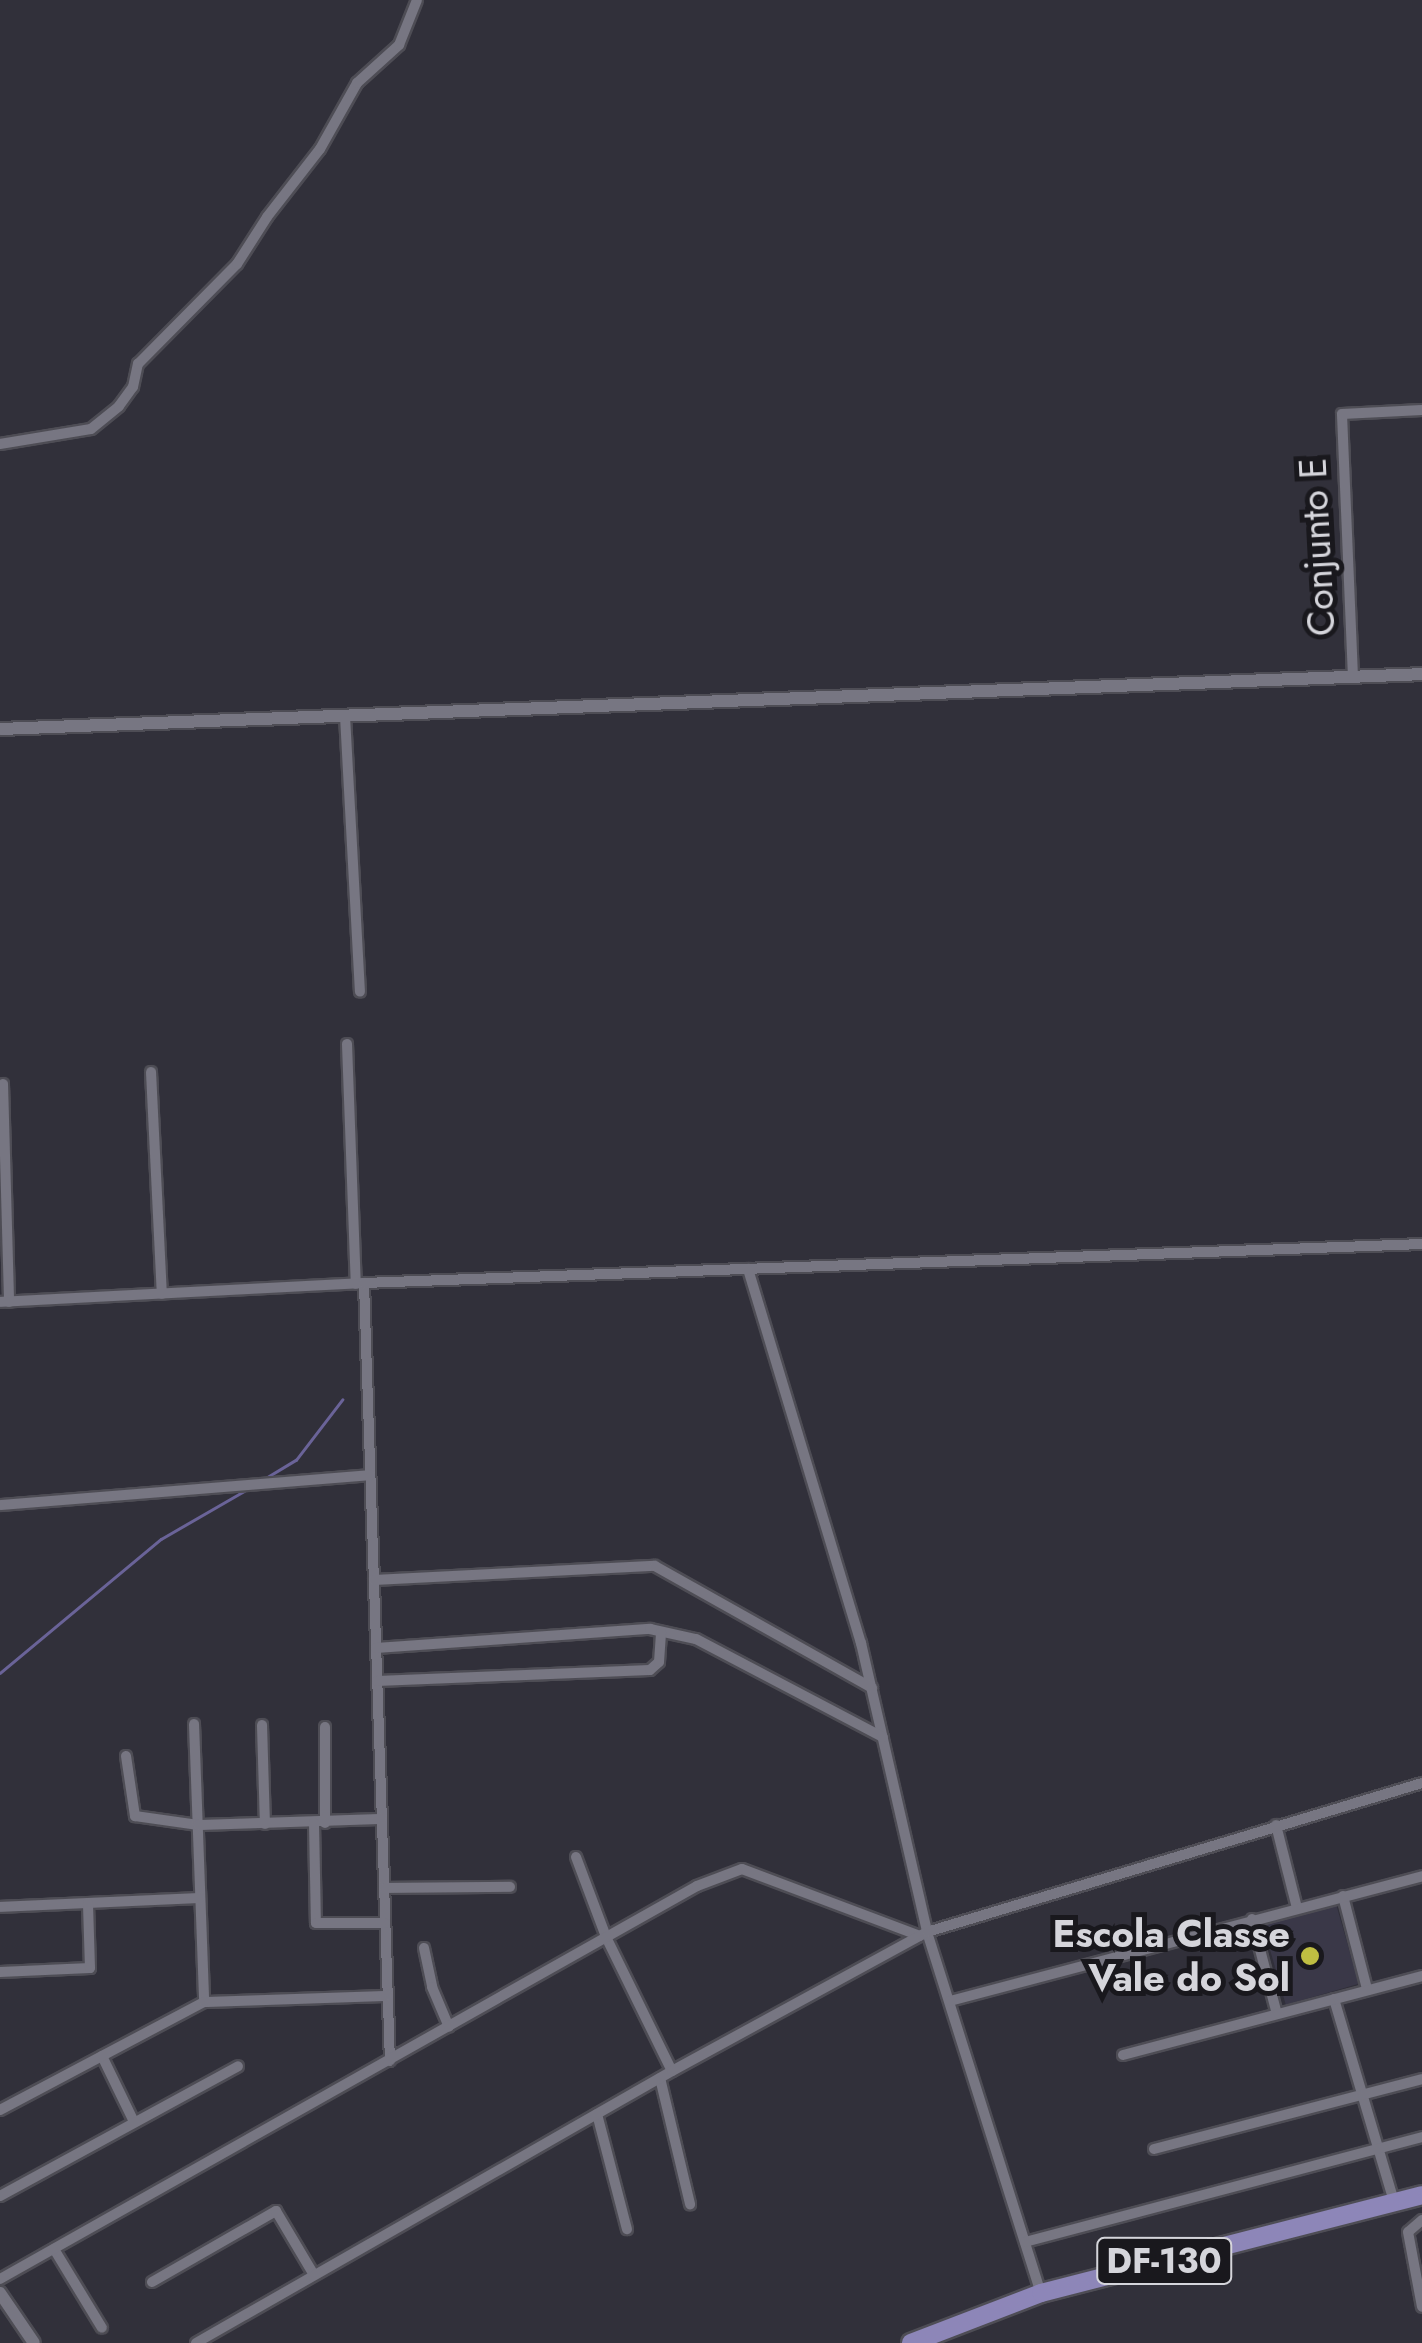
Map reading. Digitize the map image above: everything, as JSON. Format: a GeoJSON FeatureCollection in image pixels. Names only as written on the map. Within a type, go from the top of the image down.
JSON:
{"type":"FeatureCollection","features":[{"type":"Feature","properties":{"kind":"main road","name":"DF-130"},"geometry":{"type":"LineString","coordinates":[[911,2343],[1041,2293],[1422,2195]]}},
{"type":"Feature","properties":{"kind":"street"},"geometry":{"type":"LineString","coordinates":[[0,444],[90,429],[119,406],[134,387],[138,364],[238,264],[267,217],[320,149],[357,82],[399,45],[417,0]]}},
{"type":"Feature","properties":{"kind":"street","name":"Conjunto E"},"geometry":{"type":"LineString","coordinates":[[1353,677],[1342,414],[1422,410]]}},
{"type":"Feature","properties":{"kind":"street"},"geometry":{"type":"LineString","coordinates":[[0,729],[1422,674]]}},
{"type":"Feature","properties":{"kind":"street"},"geometry":{"type":"LineString","coordinates":[[345,716],[360,992]]}},
{"type":"Feature","properties":{"kind":"street"},"geometry":{"type":"LineString","coordinates":[[347,1044],[370,1475],[390,2062]]}},
{"type":"Feature","properties":{"kind":"street"},"geometry":{"type":"LineString","coordinates":[[151,1072],[162,1294]]}},
{"type":"Feature","properties":{"kind":"street"},"geometry":{"type":"LineString","coordinates":[[4,1084],[5,1302],[360,1284],[1422,1244]]}},
{"type":"Feature","properties":{"kind":"street"},"geometry":{"type":"LineString","coordinates":[[748,1269],[872,1688],[923,1934],[950,2001],[1041,2293]]}},
{"type":"Feature","properties":{"kind":"street"},"geometry":{"type":"LineString","coordinates":[[0,1506],[370,1475]]}},
{"type":"Feature","properties":{"kind":"street"},"geometry":{"type":"LineString","coordinates":[[374,1580],[654,1566],[872,1688]]}},
{"type":"Feature","properties":{"kind":"street"},"geometry":{"type":"LineString","coordinates":[[376,1648],[662,1632],[696,1639],[883,1736]]}},
{"type":"Feature","properties":{"kind":"street"},"geometry":{"type":"LineString","coordinates":[[377,1681],[650,1670],[659,1662],[662,1632]]}},
{"type":"Feature","properties":{"kind":"street"},"geometry":{"type":"LineString","coordinates":[[194,1724],[204,2002]]}},
{"type":"Feature","properties":{"kind":"street"},"geometry":{"type":"LineString","coordinates":[[262,1726],[265,1824]]}},
{"type":"Feature","properties":{"kind":"street"},"geometry":{"type":"LineString","coordinates":[[325,1727],[316,1923],[385,1924]]}},
{"type":"Feature","properties":{"kind":"street"},"geometry":{"type":"LineString","coordinates":[[126,1756],[135,1816],[198,1825],[382,1818]]}},
{"type":"Feature","properties":{"kind":"street"},"geometry":{"type":"LineString","coordinates":[[196,2343],[672,2071],[923,1934],[1422,1783]]}},
{"type":"Feature","properties":{"kind":"street"},"geometry":{"type":"LineString","coordinates":[[1276,1825],[1297,1908]]}},
{"type":"Feature","properties":{"kind":"street"},"geometry":{"type":"LineString","coordinates":[[576,1858],[606,1938],[672,2071]]}},
{"type":"Feature","properties":{"kind":"street"},"geometry":{"type":"LineString","coordinates":[[0,2279],[697,1886],[742,1869],[923,1934]]}},
{"type":"Feature","properties":{"kind":"street"},"geometry":{"type":"LineString","coordinates":[[950,2001],[1422,1876]]}},
{"type":"Feature","properties":{"kind":"street"},"geometry":{"type":"LineString","coordinates":[[384,1888],[510,1887]]}},
{"type":"Feature","properties":{"kind":"street"},"geometry":{"type":"LineString","coordinates":[[1343,1896],[1368,1990]]}},
{"type":"Feature","properties":{"kind":"street"},"geometry":{"type":"LineString","coordinates":[[0,1907],[200,1898]]}},
{"type":"Feature","properties":{"kind":"street"},"geometry":{"type":"LineString","coordinates":[[0,1972],[90,1968],[88,1903]]}},
{"type":"Feature","properties":{"kind":"street"},"geometry":{"type":"LineString","coordinates":[[1252,1920],[1278,2014]]}},
{"type":"Feature","properties":{"kind":"street"},"geometry":{"type":"LineString","coordinates":[[424,1948],[432,1986],[450,2027]]}},
{"type":"Feature","properties":{"kind":"street"},"geometry":{"type":"LineString","coordinates":[[1123,2054],[1422,1976]]}},
{"type":"Feature","properties":{"kind":"street"},"geometry":{"type":"LineString","coordinates":[[0,2110],[204,2002],[388,1996]]}},
{"type":"Feature","properties":{"kind":"street"},"geometry":{"type":"LineString","coordinates":[[1334,1998],[1394,2202]]}},
{"type":"Feature","properties":{"kind":"street"},"geometry":{"type":"LineString","coordinates":[[102,2056],[134,2122]]}},
{"type":"Feature","properties":{"kind":"street"},"geometry":{"type":"LineString","coordinates":[[0,2196],[238,2066]]}},
{"type":"Feature","properties":{"kind":"street"},"geometry":{"type":"LineString","coordinates":[[660,2078],[690,2204]]}},
{"type":"Feature","properties":{"kind":"street"},"geometry":{"type":"LineString","coordinates":[[1154,2149],[1422,2079]]}},
{"type":"Feature","properties":{"kind":"street"},"geometry":{"type":"LineString","coordinates":[[597,2114],[627,2229]]}},
{"type":"Feature","properties":{"kind":"street"},"geometry":{"type":"LineString","coordinates":[[1025,2242],[1422,2137]]}},
{"type":"Feature","properties":{"kind":"street"},"geometry":{"type":"LineString","coordinates":[[152,2282],[276,2210],[314,2276]]}},
{"type":"Feature","properties":{"kind":"street"},"geometry":{"type":"LineString","coordinates":[[1422,2220],[1408,2232],[1422,2307]]}},
{"type":"Feature","properties":{"kind":"street"},"geometry":{"type":"LineString","coordinates":[[54,2249],[102,2328]]}},
{"type":"Feature","properties":{"kind":"street"},"geometry":{"type":"LineString","coordinates":[[0,2293],[34,2343]]}},
{"type":"Feature","properties":{"kind":"shaded area","name":"Escola Classe Vale do Sol"},"geometry":{"type":"Polygon","coordinates":[[[1336,1904],[1359,1984],[1286,2005],[1263,1925],[1336,1904]]]}},
{"type":"Feature","properties":{"kind":"waterway"},"geometry":{"type":"LineString","coordinates":[[264,1479],[296,1460],[342,1400]]}},
{"type":"Feature","properties":{"kind":"waterway"},"geometry":{"type":"LineString","coordinates":[[0,1673],[161,1539],[244,1491]]}},
{"type":"Feature","properties":{"kind":"place","name":"Escola Classe Vale do Sol"},"geometry":{"type":"Point","coordinates":[1310,1956]}}]}
